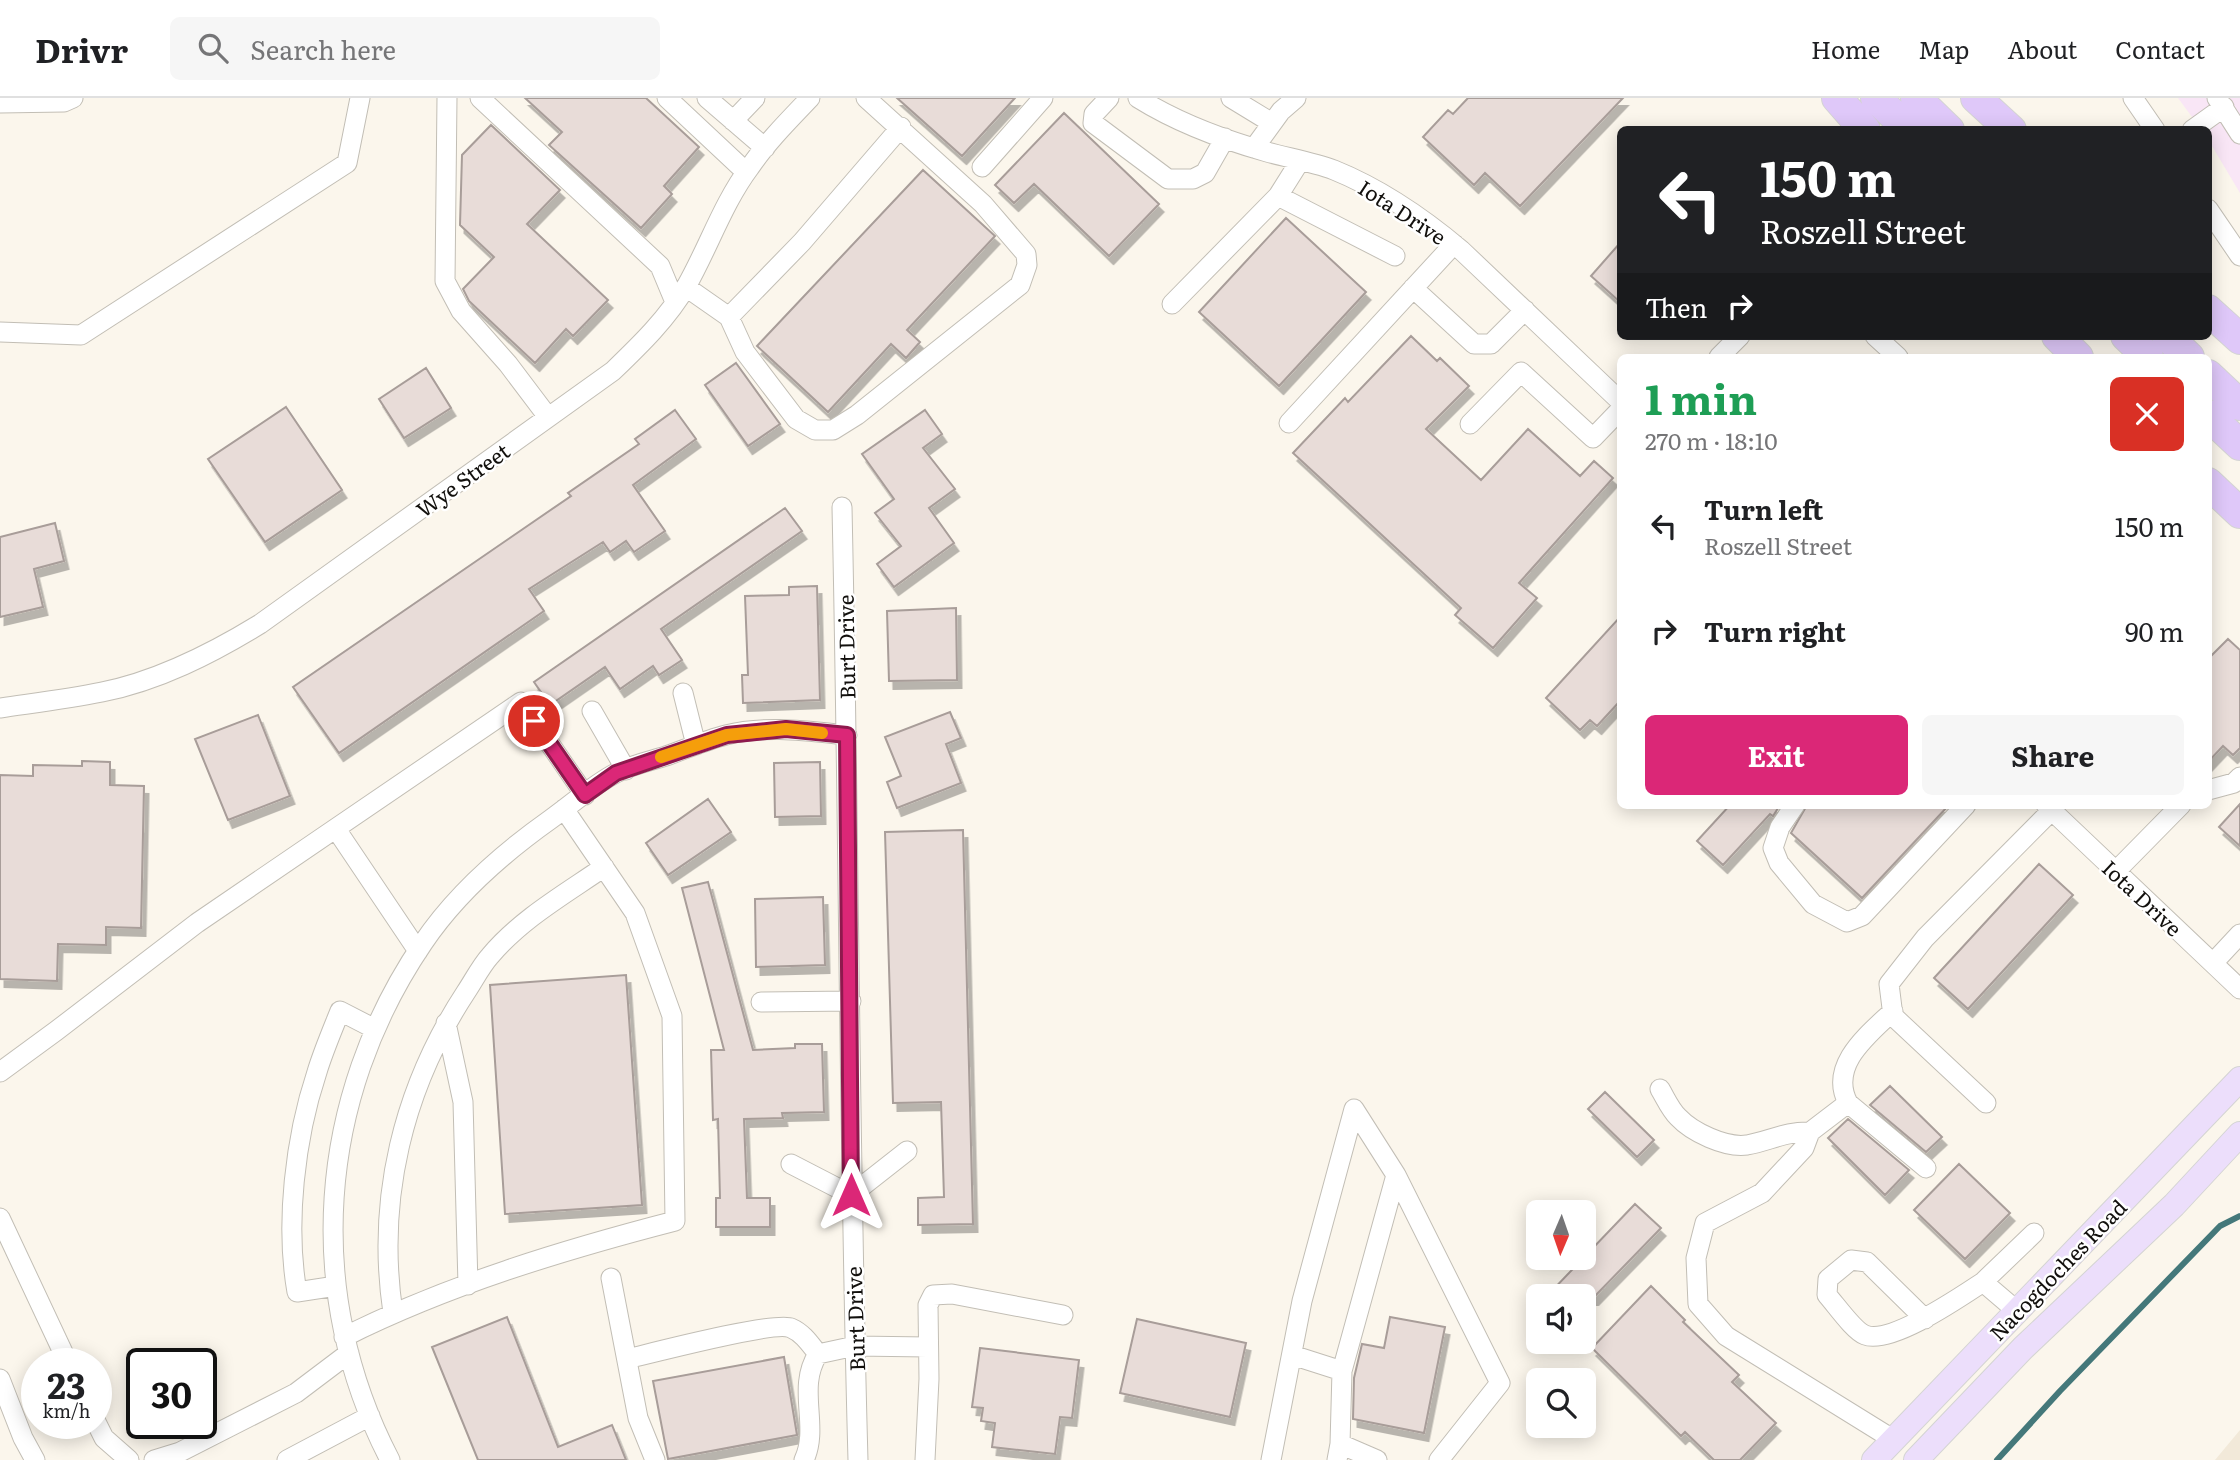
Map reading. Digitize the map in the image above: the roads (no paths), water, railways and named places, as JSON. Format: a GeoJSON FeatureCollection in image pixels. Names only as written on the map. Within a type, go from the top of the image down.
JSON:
{"type":"FeatureCollection","features":[{"type":"Feature","properties":{"kind":"highway"},"geometry":{"type":"LineString","coordinates":[[1837,98],[1862,126]]}},
{"type":"Feature","properties":{"kind":"highway"},"geometry":{"type":"LineString","coordinates":[[1876,98],[1905,126]]}},
{"type":"Feature","properties":{"kind":"highway"},"geometry":{"type":"LineString","coordinates":[[1916,98],[1945,126]]}},
{"type":"Feature","properties":{"kind":"highway"},"geometry":{"type":"LineString","coordinates":[[1976,98],[2007,126]]}},
{"type":"Feature","properties":{"kind":"highway"},"geometry":{"type":"LineString","coordinates":[[2212,314],[2240,339]]}},
{"type":"Feature","properties":{"kind":"highway"},"geometry":{"type":"LineString","coordinates":[[2061,340],[2075,354]]}},
{"type":"Feature","properties":{"kind":"highway"},"geometry":{"type":"LineString","coordinates":[[2130,340],[2145,354]]}},
{"type":"Feature","properties":{"kind":"highway"},"geometry":{"type":"LineString","coordinates":[[2171,340],[2186,354]]}},
{"type":"Feature","properties":{"kind":"highway"},"geometry":{"type":"LineString","coordinates":[[2212,379],[2240,405]]}},
{"type":"Feature","properties":{"kind":"highway"},"geometry":{"type":"LineString","coordinates":[[2212,419],[2240,445]]}},
{"type":"Feature","properties":{"kind":"highway"},"geometry":{"type":"LineString","coordinates":[[2212,487],[2240,513]]}},
{"type":"Feature","properties":{"kind":"main road","name":"Nacogdoches Road"},"geometry":{"type":"LineString","coordinates":[[1874,1460],[2240,1079]]}},
{"type":"Feature","properties":{"kind":"main road","name":"Nacogdoches Road"},"geometry":{"type":"LineString","coordinates":[[1916,1460],[2023,1348],[2174,1205],[2240,1134]]}},
{"type":"Feature","properties":{"kind":"street"},"geometry":{"type":"LineString","coordinates":[[0,103],[65,102],[73,98]]}},
{"type":"Feature","properties":{"kind":"street"},"geometry":{"type":"LineString","coordinates":[[0,332],[81,335],[347,163],[360,98]]}},
{"type":"Feature","properties":{"kind":"street"},"geometry":{"type":"LineString","coordinates":[[447,98],[445,281],[461,311],[508,364],[548,417]]}},
{"type":"Feature","properties":{"kind":"street"},"geometry":{"type":"LineString","coordinates":[[480,98],[660,266],[680,294],[729,317],[745,352],[796,419],[815,430],[833,430],[857,415],[1020,285],[1027,265],[1026,254],[982,204],[901,127],[866,98]]}},
{"type":"Feature","properties":{"kind":"street"},"geometry":{"type":"LineString","coordinates":[[667,98],[746,172]]}},
{"type":"Feature","properties":{"kind":"street"},"geometry":{"type":"LineString","coordinates":[[707,98],[765,148]]}},
{"type":"Feature","properties":{"kind":"street"},"geometry":{"type":"LineString","coordinates":[[733,121],[755,98]]}},
{"type":"Feature","properties":{"kind":"street","name":"Wye Street"},"geometry":{"type":"LineString","coordinates":[[0,708],[103,692],[174,670],[220,648],[260,624],[613,370],[641,344],[680,294],[746,172],[810,98]]}},
{"type":"Feature","properties":{"kind":"street"},"geometry":{"type":"LineString","coordinates":[[982,167],[1043,98]]}},
{"type":"Feature","properties":{"kind":"street"},"geometry":{"type":"LineString","coordinates":[[1109,98],[1094,114],[1093,123],[1168,179],[1193,179],[1205,173],[1225,138]]}},
{"type":"Feature","properties":{"kind":"street","name":"Iota Drive"},"geometry":{"type":"LineString","coordinates":[[1138,98],[1194,128],[1332,170],[1371,187],[1437,229],[1617,398]]}},
{"type":"Feature","properties":{"kind":"street"},"geometry":{"type":"LineString","coordinates":[[1231,98],[1272,123]]}},
{"type":"Feature","properties":{"kind":"street"},"geometry":{"type":"LineString","coordinates":[[1254,148],[1280,111],[1296,98]]}},
{"type":"Feature","properties":{"kind":"street"},"geometry":{"type":"LineString","coordinates":[[2133,98],[2152,126]]}},
{"type":"Feature","properties":{"kind":"street"},"geometry":{"type":"LineString","coordinates":[[2196,126],[2221,102],[2240,134]]}},
{"type":"Feature","properties":{"kind":"street"},"geometry":{"type":"LineString","coordinates":[[729,317],[802,242],[901,127]]}},
{"type":"Feature","properties":{"kind":"street"},"geometry":{"type":"LineString","coordinates":[[1172,304],[1278,196],[1300,161]]}},
{"type":"Feature","properties":{"kind":"street"},"geometry":{"type":"LineString","coordinates":[[1278,196],[1395,256]]}},
{"type":"Feature","properties":{"kind":"street"},"geometry":{"type":"LineString","coordinates":[[2212,215],[2240,256]]}},
{"type":"Feature","properties":{"kind":"street"},"geometry":{"type":"LineString","coordinates":[[1289,423],[1454,244]]}},
{"type":"Feature","properties":{"kind":"street"},"geometry":{"type":"LineString","coordinates":[[1413,288],[1474,344],[1491,344],[1525,310]]}},
{"type":"Feature","properties":{"kind":"street"},"geometry":{"type":"LineString","coordinates":[[1721,354],[1736,340]]}},
{"type":"Feature","properties":{"kind":"street"},"geometry":{"type":"LineString","coordinates":[[1879,340],[1895,354]]}},
{"type":"Feature","properties":{"kind":"street"},"geometry":{"type":"LineString","coordinates":[[1470,425],[1521,372],[1593,438],[1617,413]]}},
{"type":"Feature","properties":{"kind":"street","name":"Burt Drive"},"geometry":{"type":"LineString","coordinates":[[842,507],[851,1195],[858,1460]]}},
{"type":"Feature","properties":{"kind":"street"},"geometry":{"type":"LineString","coordinates":[[683,693],[696,745]]}},
{"type":"Feature","properties":{"kind":"street"},"geometry":{"type":"LineString","coordinates":[[0,1072],[197,923],[521,702],[585,795]]}},
{"type":"Feature","properties":{"kind":"street"},"geometry":{"type":"LineString","coordinates":[[592,711],[626,770]]}},
{"type":"Feature","properties":{"kind":"street"},"geometry":{"type":"LineString","coordinates":[[390,1460],[370,1416],[346,1345],[336,1286],[332,1234],[342,1131],[355,1080],[374,1029],[396,985],[418,951],[490,866],[616,773],[727,735],[786,729],[847,735]]}},
{"type":"Feature","properties":{"kind":"street"},"geometry":{"type":"LineString","coordinates":[[2212,789],[2234,783],[2240,776]]}},
{"type":"Feature","properties":{"kind":"street"},"geometry":{"type":"LineString","coordinates":[[1792,809],[1780,827],[1773,848],[1779,863],[1813,904],[1847,922],[1862,916],[1962,809]]}},
{"type":"Feature","properties":{"kind":"street"},"geometry":{"type":"LineString","coordinates":[[1986,1103],[1894,1016],[1889,984],[1925,937],[2048,809]]}},
{"type":"Feature","properties":{"kind":"street","name":"Iota Drive"},"geometry":{"type":"LineString","coordinates":[[2050,809],[2240,989]]}},
{"type":"Feature","properties":{"kind":"street"},"geometry":{"type":"LineString","coordinates":[[2116,872],[2177,809]]}},
{"type":"Feature","properties":{"kind":"street"},"geometry":{"type":"LineString","coordinates":[[154,1460],[180,1452],[296,1393],[346,1345],[393,1312],[606,1239],[675,1220],[671,1016],[635,913],[564,810]]}},
{"type":"Feature","properties":{"kind":"street"},"geometry":{"type":"LineString","coordinates":[[336,829],[418,951]]}},
{"type":"Feature","properties":{"kind":"street"},"geometry":{"type":"LineString","coordinates":[[393,1312],[387,1273],[394,1165],[412,1103],[446,1023],[490,956],[531,917],[604,867]]}},
{"type":"Feature","properties":{"kind":"street"},"geometry":{"type":"LineString","coordinates":[[2213,963],[2240,934]]}},
{"type":"Feature","properties":{"kind":"street"},"geometry":{"type":"LineString","coordinates":[[761,1002],[850,1001]]}},
{"type":"Feature","properties":{"kind":"street"},"geometry":{"type":"LineString","coordinates":[[336,1286],[297,1292],[291,1259],[300,1135],[316,1073],[340,1011],[374,1029]]}},
{"type":"Feature","properties":{"kind":"street"},"geometry":{"type":"LineString","coordinates":[[1847,1103],[1843,1084],[1847,1061],[1893,1011]]}},
{"type":"Feature","properties":{"kind":"street"},"geometry":{"type":"LineString","coordinates":[[446,1023],[463,1102],[468,1285]]}},
{"type":"Feature","properties":{"kind":"street"},"geometry":{"type":"LineString","coordinates":[[1660,1089],[1673,1111],[1687,1126],[1730,1144],[1747,1145],[1792,1132],[1810,1132]]}},
{"type":"Feature","properties":{"kind":"street"},"geometry":{"type":"LineString","coordinates":[[1847,1103],[1810,1132],[1804,1148],[1762,1194],[1705,1223],[1696,1258],[1698,1304],[1726,1336],[1894,1440]]}},
{"type":"Feature","properties":{"kind":"street"},"geometry":{"type":"LineString","coordinates":[[1847,1103],[1854,1106],[1926,1168]]}},
{"type":"Feature","properties":{"kind":"street"},"geometry":{"type":"LineString","coordinates":[[1271,1460],[1302,1301],[1354,1109],[1396,1175],[1500,1383],[1439,1460]]}},
{"type":"Feature","properties":{"kind":"street"},"geometry":{"type":"LineString","coordinates":[[791,1164],[851,1195],[907,1151]]}},
{"type":"Feature","properties":{"kind":"street"},"geometry":{"type":"LineString","coordinates":[[1377,1460],[1338,1452],[1342,1371],[1396,1175]]}},
{"type":"Feature","properties":{"kind":"street"},"geometry":{"type":"LineString","coordinates":[[0,1218],[61,1348]]}},
{"type":"Feature","properties":{"kind":"street"},"geometry":{"type":"LineString","coordinates":[[1925,1319],[1867,1262],[1851,1259],[1828,1279],[1827,1295],[1861,1334],[1876,1338],[1925,1319],[1983,1282],[2035,1233]]}},
{"type":"Feature","properties":{"kind":"street"},"geometry":{"type":"LineString","coordinates":[[611,1278],[638,1418],[655,1460]]}},
{"type":"Feature","properties":{"kind":"street"},"geometry":{"type":"LineString","coordinates":[[1983,1282],[2017,1311]]}},
{"type":"Feature","properties":{"kind":"street"},"geometry":{"type":"LineString","coordinates":[[925,1460],[928,1306],[933,1295],[952,1294],[1063,1315]]}},
{"type":"Feature","properties":{"kind":"street"},"geometry":{"type":"LineString","coordinates":[[627,1359],[756,1330],[789,1326],[804,1336],[818,1354]]}},
{"type":"Feature","properties":{"kind":"street"},"geometry":{"type":"LineString","coordinates":[[804,1460],[808,1451],[807,1395],[810,1367],[818,1354],[855,1346],[928,1347]]}},
{"type":"Feature","properties":{"kind":"street"},"geometry":{"type":"LineString","coordinates":[[1292,1355],[1342,1371]]}},
{"type":"Feature","properties":{"kind":"street"},"geometry":{"type":"LineString","coordinates":[[0,1379],[34,1460]]}},
{"type":"Feature","properties":{"kind":"street"},"geometry":{"type":"LineString","coordinates":[[287,1460],[370,1416]]}},
{"type":"Feature","properties":{"kind":"street"},"geometry":{"type":"LineString","coordinates":[[105,1439],[129,1460]]}},
{"type":"Feature","properties":{"kind":"waterway"},"geometry":{"type":"LineString","coordinates":[[1997,1460],[2220,1226],[2240,1216]]}}]}
